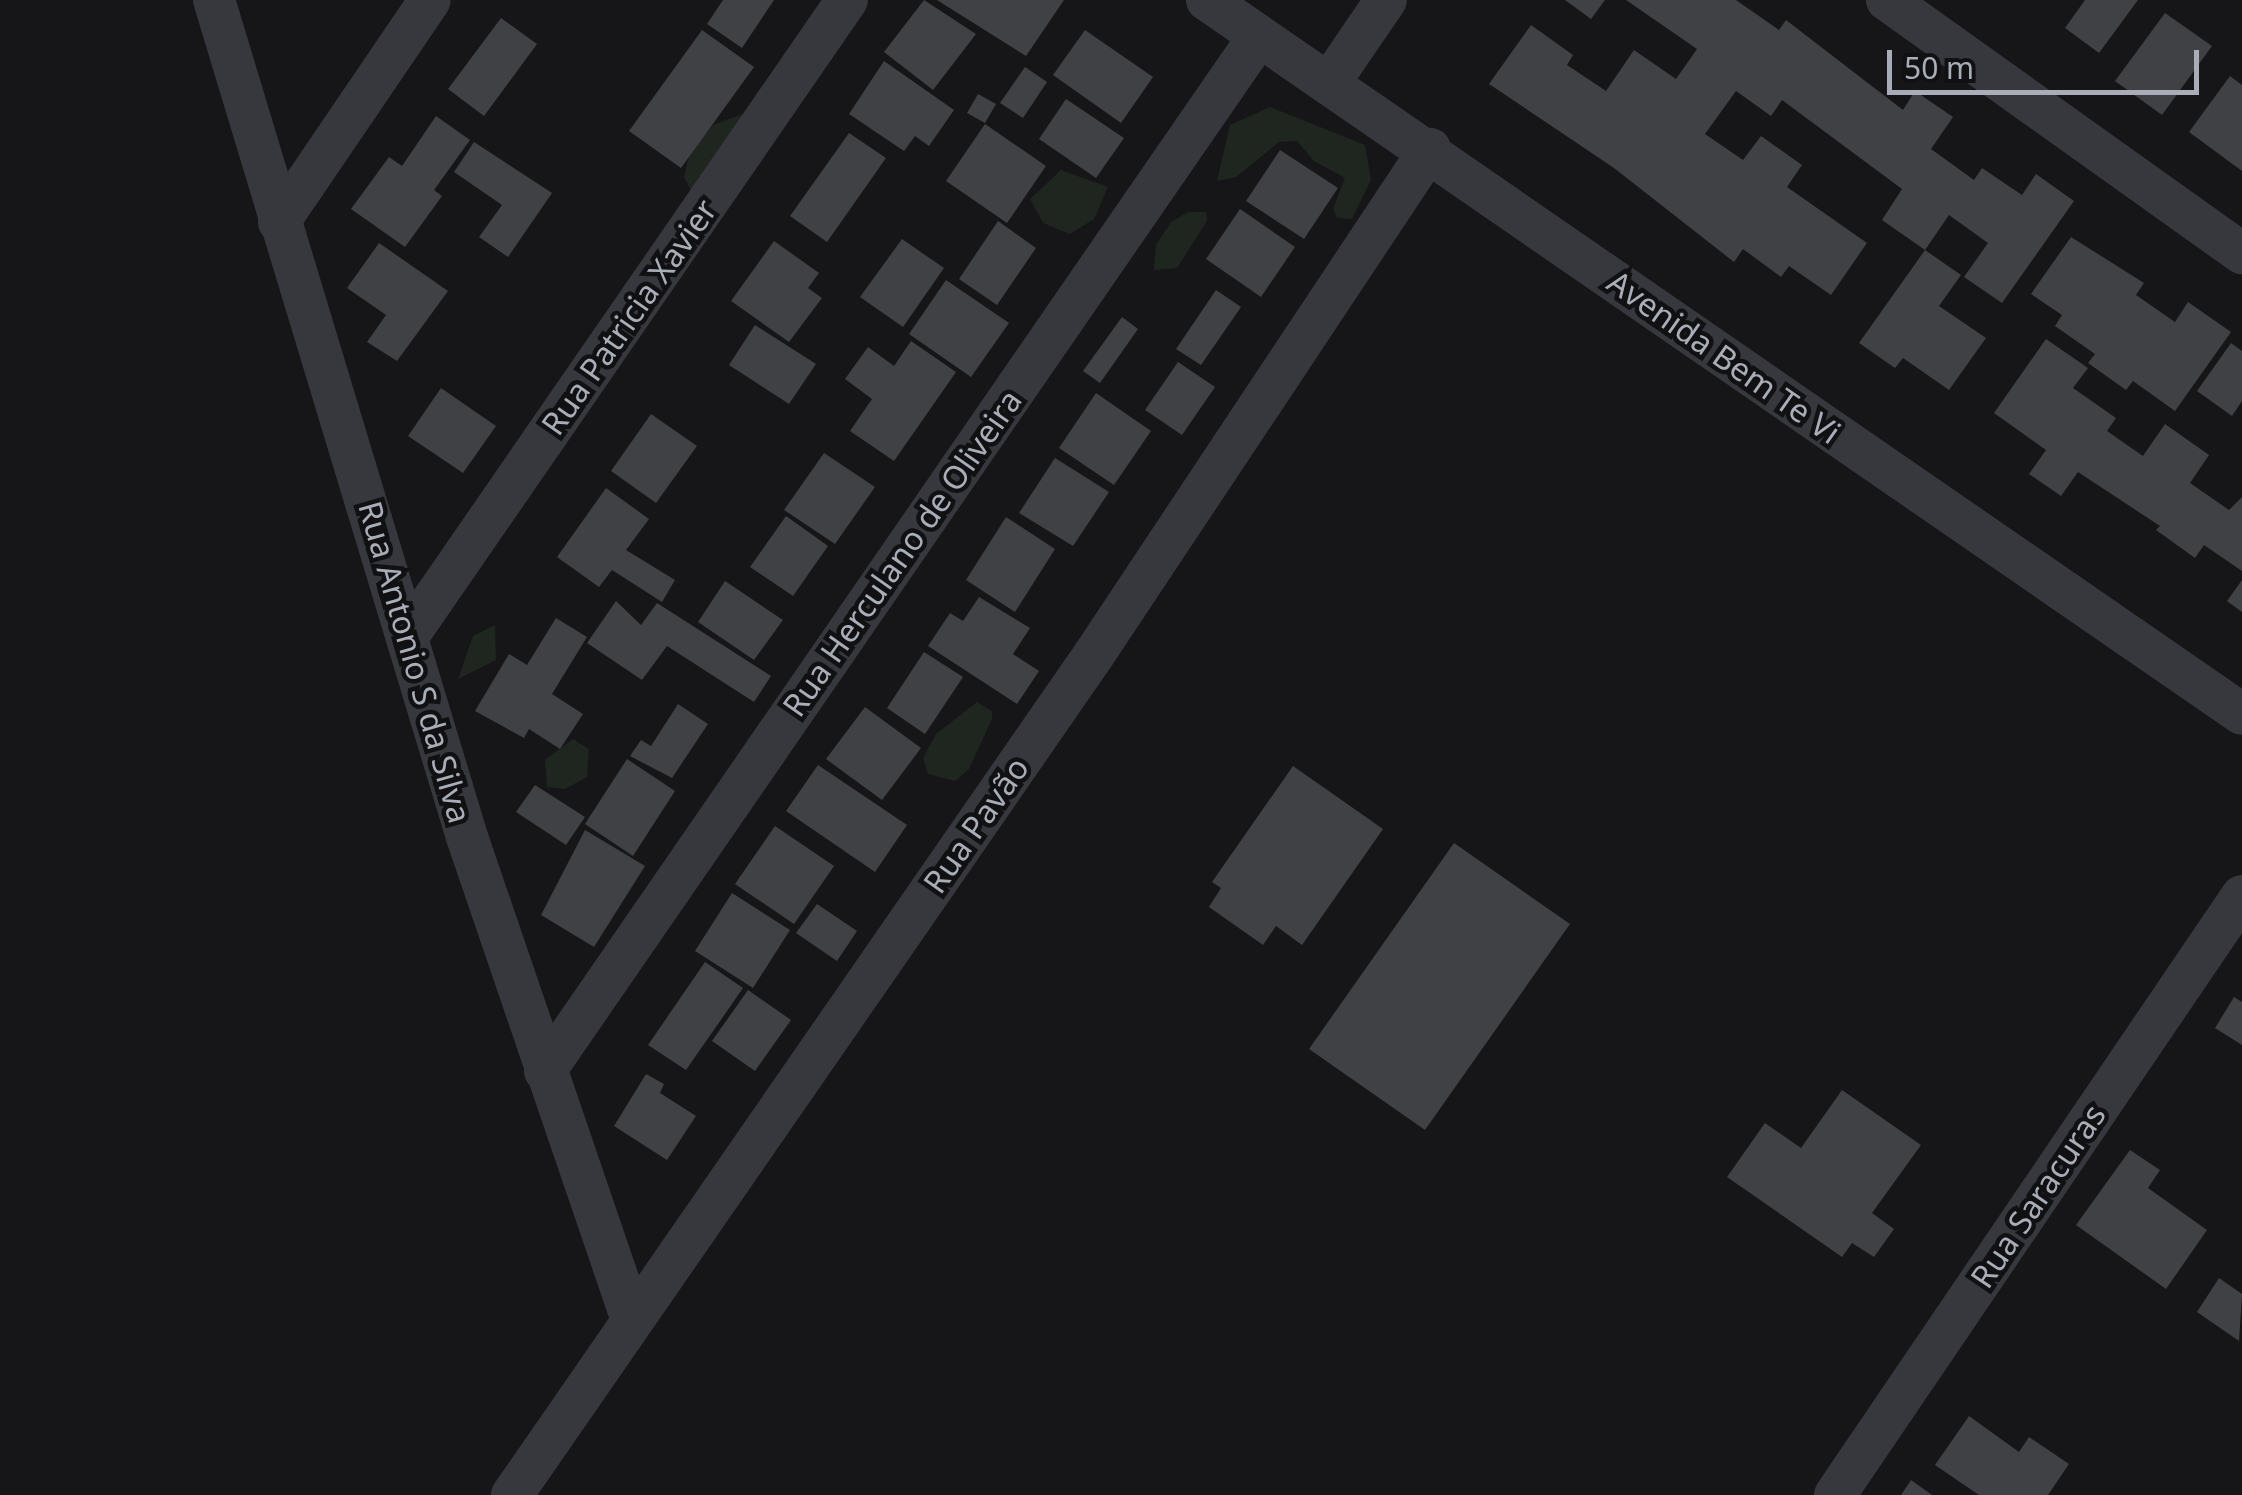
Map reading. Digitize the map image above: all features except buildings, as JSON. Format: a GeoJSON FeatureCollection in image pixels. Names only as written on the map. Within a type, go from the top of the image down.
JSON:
{"type":"FeatureCollection","features":[{"type":"Feature","properties":{"kind":"street","name":"Rua Antonio S da Silva"},"geometry":{"type":"LineString","coordinates":[[214,0],[410,633],[467,836],[632,1320]]}},
{"type":"Feature","properties":{"kind":"street"},"geometry":{"type":"LineString","coordinates":[[280,222],[430,0]]}},
{"type":"Feature","properties":{"kind":"street","name":"Rua Patricia Xavier"},"geometry":{"type":"LineString","coordinates":[[410,633],[848,0]]}},
{"type":"Feature","properties":{"kind":"street","name":"Avenida Bem Te Vi"},"geometry":{"type":"LineString","coordinates":[[1207,0],[1430,150],[2242,714]]}},
{"type":"Feature","properties":{"kind":"street"},"geometry":{"type":"LineString","coordinates":[[1330,82],[1386,0]]}},
{"type":"Feature","properties":{"kind":"street"},"geometry":{"type":"LineString","coordinates":[[1887,0],[2242,253]]}},
{"type":"Feature","properties":{"kind":"street","name":"Rua Herculano de Oliveira"},"geometry":{"type":"LineString","coordinates":[[546,1071],[1259,36]]}},
{"type":"Feature","properties":{"kind":"street","name":"Rua Pavão"},"geometry":{"type":"LineString","coordinates":[[513,1494],[1093,656],[1430,150]]}},
{"type":"Feature","properties":{"kind":"street","name":"Rua Saracuras"},"geometry":{"type":"LineString","coordinates":[[1834,1495],[2242,896]]}},
{"type":"Feature","properties":{"kind":"shaded area"},"geometry":{"type":"Polygon","coordinates":[[[1270,107],[1365,145],[1371,180],[1352,219],[1337,218],[1333,209],[1345,178],[1314,161],[1297,141],[1279,142],[1236,177],[1217,181],[1230,125],[1270,107]]]}},
{"type":"Feature","properties":{"kind":"shaded area"},"geometry":{"type":"Polygon","coordinates":[[[743,114],[692,192],[684,177],[690,152],[713,125],[743,114]]]}},
{"type":"Feature","properties":{"kind":"shaded area"},"geometry":{"type":"Polygon","coordinates":[[[1061,170],[1108,187],[1094,219],[1070,234],[1043,223],[1030,199],[1061,170]]]}},
{"type":"Feature","properties":{"kind":"shaded area"},"geometry":{"type":"Polygon","coordinates":[[[1188,212],[1206,212],[1207,221],[1177,268],[1154,270],[1156,245],[1171,222],[1188,212]]]}},
{"type":"Feature","properties":{"kind":"shaded area"},"geometry":{"type":"Polygon","coordinates":[[[495,625],[496,660],[458,679],[473,636],[495,625]]]}},
{"type":"Feature","properties":{"kind":"shaded area"},"geometry":{"type":"Polygon","coordinates":[[[977,702],[992,711],[992,719],[969,769],[955,781],[928,774],[923,758],[936,734],[977,702]]]}},
{"type":"Feature","properties":{"kind":"shaded area"},"geometry":{"type":"Polygon","coordinates":[[[573,739],[589,749],[587,777],[565,789],[547,787],[545,760],[573,739]]]}}]}
